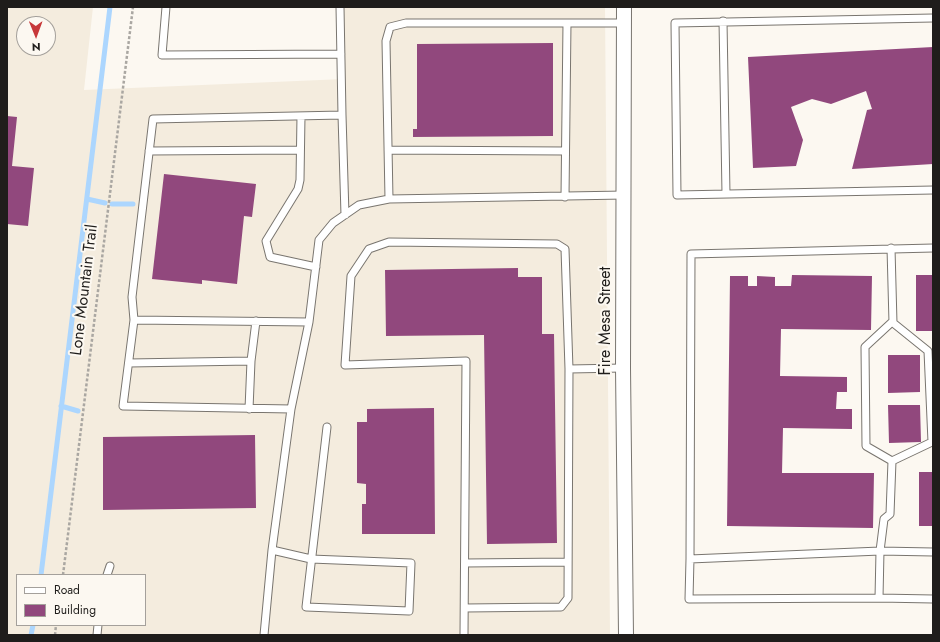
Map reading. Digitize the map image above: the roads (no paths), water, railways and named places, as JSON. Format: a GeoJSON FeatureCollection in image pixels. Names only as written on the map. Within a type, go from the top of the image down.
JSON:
{"type":"FeatureCollection","features":[{"type":"Feature","properties":{"kind":"street","name":"Fire Mesa Street"},"geometry":{"type":"LineString","coordinates":[[624,7],[623,368],[626,635]]}},
{"type":"Feature","properties":{"kind":"lane"},"geometry":{"type":"LineString","coordinates":[[166,7],[162,55],[341,54]]}},
{"type":"Feature","properties":{"kind":"lane"},"geometry":{"type":"LineString","coordinates":[[340,7],[345,215]]}},
{"type":"Feature","properties":{"kind":"lane"},"geometry":{"type":"LineString","coordinates":[[933,18],[675,23],[677,196],[933,190]]}},
{"type":"Feature","properties":{"kind":"lane"},"geometry":{"type":"LineString","coordinates":[[723,21],[726,194]]}},
{"type":"Feature","properties":{"kind":"lane"},"geometry":{"type":"LineString","coordinates":[[389,199],[386,42],[390,28],[406,23],[624,23]]}},
{"type":"Feature","properties":{"kind":"lane"},"geometry":{"type":"LineString","coordinates":[[565,197],[566,23]]}},
{"type":"Feature","properties":{"kind":"lane"},"geometry":{"type":"LineString","coordinates":[[291,409],[123,406],[134,320],[132,297],[153,118],[342,115]]}},
{"type":"Feature","properties":{"kind":"lane"},"geometry":{"type":"LineString","coordinates":[[301,116],[300,180],[298,189],[266,241],[270,257],[316,267]]}},
{"type":"Feature","properties":{"kind":"lane"},"geometry":{"type":"LineString","coordinates":[[149,152],[300,150]]}},
{"type":"Feature","properties":{"kind":"lane"},"geometry":{"type":"LineString","coordinates":[[388,150],[565,151]]}},
{"type":"Feature","properties":{"kind":"lane"},"geometry":{"type":"LineString","coordinates":[[264,635],[272,550],[291,409],[309,322],[319,240],[333,223],[359,205],[389,199],[624,195]]}},
{"type":"Feature","properties":{"kind":"lane"},"geometry":{"type":"LineString","coordinates":[[464,635],[466,361],[345,365],[351,276],[368,249],[388,242],[557,244],[565,249],[569,369],[568,598],[561,607],[465,608]]}},
{"type":"Feature","properties":{"kind":"lane"},"geometry":{"type":"LineString","coordinates":[[891,248],[893,323],[928,351],[932,442],[892,461]]}},
{"type":"Feature","properties":{"kind":"lane"},"geometry":{"type":"LineString","coordinates":[[933,248],[691,254],[689,599],[933,599]]}},
{"type":"Feature","properties":{"kind":"lane"},"geometry":{"type":"LineString","coordinates":[[134,320],[309,322]]}},
{"type":"Feature","properties":{"kind":"lane"},"geometry":{"type":"LineString","coordinates":[[249,409],[251,361],[256,321]]}},
{"type":"Feature","properties":{"kind":"lane"},"geometry":{"type":"LineString","coordinates":[[892,461],[866,446],[865,347],[893,323]]}},
{"type":"Feature","properties":{"kind":"lane"},"geometry":{"type":"LineString","coordinates":[[129,363],[251,361]]}},
{"type":"Feature","properties":{"kind":"lane"},"geometry":{"type":"LineString","coordinates":[[569,369],[623,368]]}},
{"type":"Feature","properties":{"kind":"lane"},"geometry":{"type":"LineString","coordinates":[[272,550],[311,559],[411,563],[409,611],[306,607],[311,559],[327,427]]}},
{"type":"Feature","properties":{"kind":"lane"},"geometry":{"type":"LineString","coordinates":[[879,598],[880,551],[884,519],[890,514],[892,461]]}},
{"type":"Feature","properties":{"kind":"lane"},"geometry":{"type":"LineString","coordinates":[[690,559],[880,551],[933,552]]}},
{"type":"Feature","properties":{"kind":"lane"},"geometry":{"type":"LineString","coordinates":[[465,563],[568,562]]}},
{"type":"Feature","properties":{"kind":"lane"},"geometry":{"type":"LineString","coordinates":[[107,574],[110,566]]}},
{"type":"Feature","properties":{"kind":"waterway"},"geometry":{"type":"LineString","coordinates":[[41,574],[110,7]]}},
{"type":"Feature","properties":{"kind":"waterway"},"geometry":{"type":"LineString","coordinates":[[87,199],[105,203]]}},
{"type":"Feature","properties":{"kind":"waterway"},"geometry":{"type":"LineString","coordinates":[[112,204],[133,204]]}},
{"type":"Feature","properties":{"kind":"waterway"},"geometry":{"type":"LineString","coordinates":[[61,406],[78,411]]}},
{"type":"Feature","properties":{"kind":"waterway"},"geometry":{"type":"LineString","coordinates":[[31,635],[33,626]]}}]}
